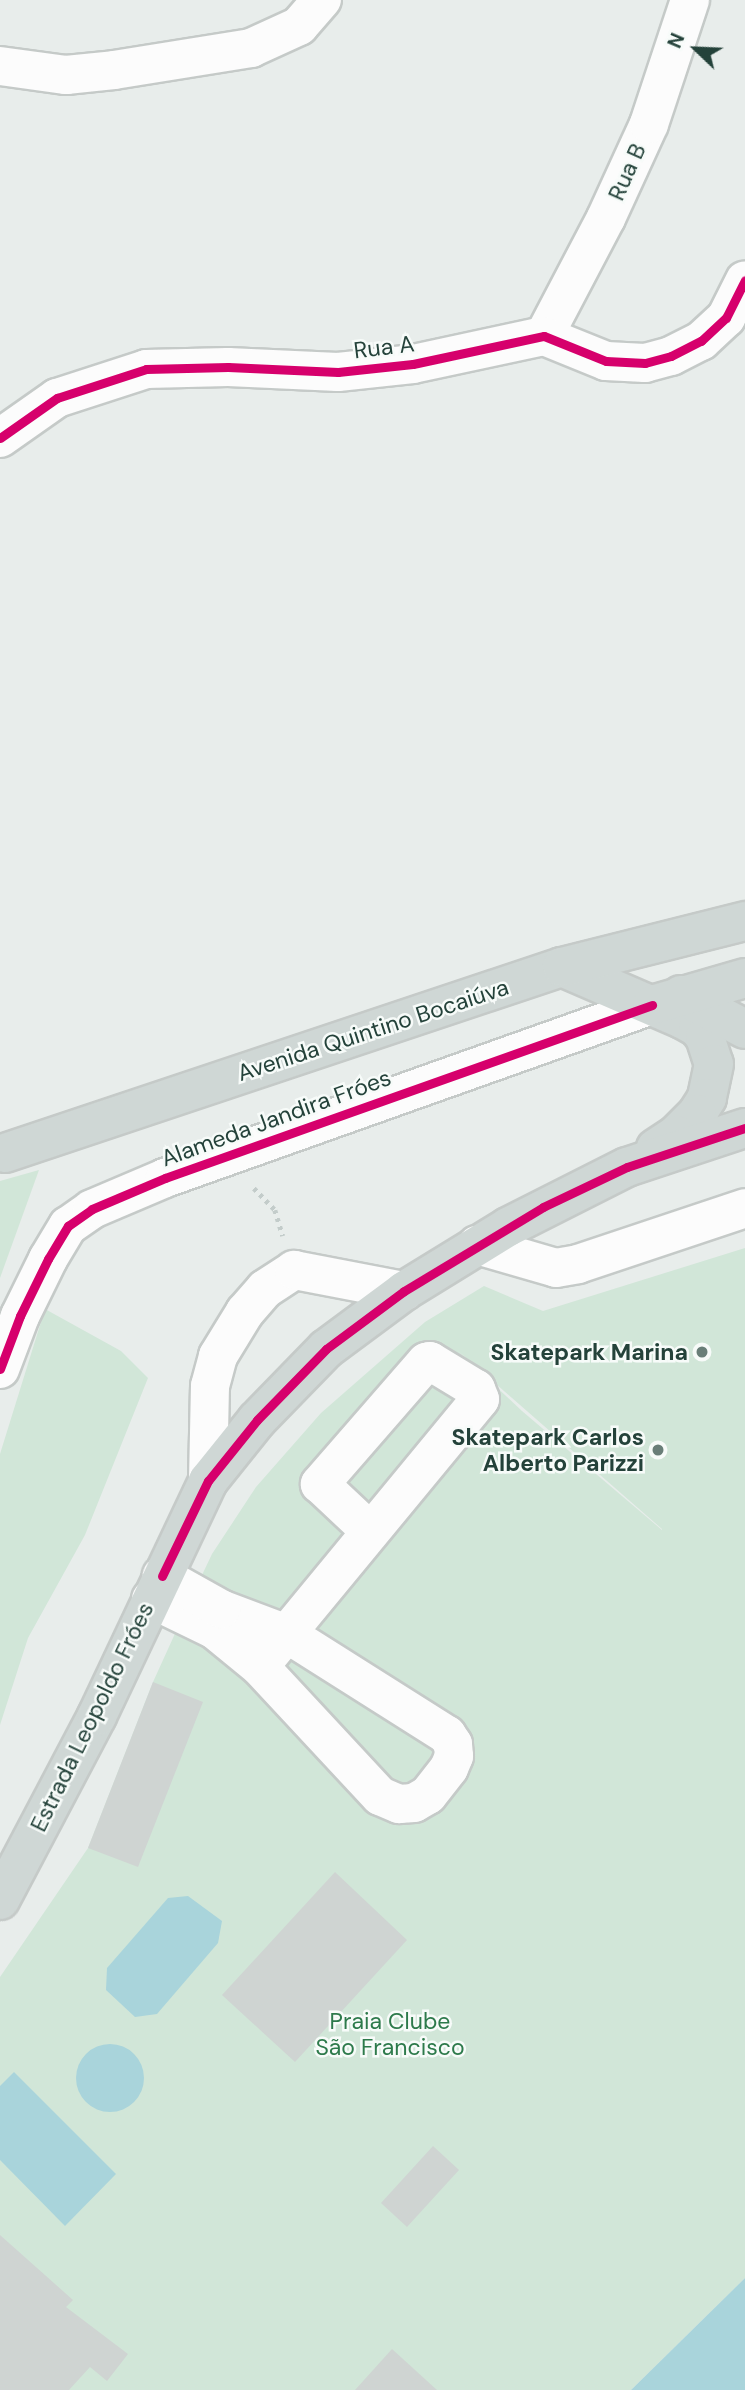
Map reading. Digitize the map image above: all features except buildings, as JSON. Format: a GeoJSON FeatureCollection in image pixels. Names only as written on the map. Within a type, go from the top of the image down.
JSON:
{"type":"FeatureCollection","features":[{"type":"Feature","properties":{"kind":"main road","name":"Avenida Quintino Bocaiúva"},"geometry":{"type":"LineString","coordinates":[[5,1153],[562,967],[745,921]]}},
{"type":"Feature","properties":{"kind":"main road"},"geometry":{"type":"LineString","coordinates":[[562,967],[667,1000],[745,1029]]}},
{"type":"Feature","properties":{"kind":"main road"},"geometry":{"type":"LineString","coordinates":[[667,1000],[745,978]]}},
{"type":"Feature","properties":{"kind":"main road"},"geometry":{"type":"LineString","coordinates":[[627,1167],[676,1135],[697,1114],[708,1098],[713,1053],[698,1028],[667,1000]]}},
{"type":"Feature","properties":{"kind":"main road"},"geometry":{"type":"LineString","coordinates":[[627,1167],[745,1128]]}},
{"type":"Feature","properties":{"kind":"main road","name":"Estrada Leopoldo Fróes"},"geometry":{"type":"LineString","coordinates":[[0,1900],[97,1716],[208,1481],[257,1420],[326,1349],[404,1291],[543,1207],[627,1167]]}},
{"type":"Feature","properties":{"kind":"street"},"geometry":{"type":"LineString","coordinates":[[0,66],[66,75],[251,48],[299,26],[323,0]]}},
{"type":"Feature","properties":{"kind":"street","name":"Rua B"},"geometry":{"type":"LineString","coordinates":[[544,336],[606,218],[649,124],[690,0]]}},
{"type":"Feature","properties":{"kind":"street"},"geometry":{"type":"LineString","coordinates":[[544,336],[607,361],[645,363],[671,356],[701,341],[726,318],[745,280]]}},
{"type":"Feature","properties":{"kind":"street","name":"Rua A"},"geometry":{"type":"LineString","coordinates":[[0,438],[57,398],[146,369],[228,368],[338,372],[412,365],[544,336]]}},
{"type":"Feature","properties":{"kind":"street","name":"Alameda Jandira Fróes"},"geometry":{"type":"LineString","coordinates":[[0,1369],[26,1305],[68,1226],[92,1209],[165,1178],[667,1000]]}},
{"type":"Feature","properties":{"kind":"street"},"geometry":{"type":"LineString","coordinates":[[477,1245],[556,1268],[578,1264],[745,1208]]}},
{"type":"Feature","properties":{"kind":"street"},"geometry":{"type":"LineString","coordinates":[[208,1481],[210,1386],[218,1356],[245,1312],[265,1289],[294,1270],[404,1291]]}},
{"type":"Feature","properties":{"kind":"street"},"geometry":{"type":"LineString","coordinates":[[260,1667],[370,1531]]}},
{"type":"Feature","properties":{"kind":"street"},"geometry":{"type":"LineString","coordinates":[[156,1587],[287,1634],[447,1735],[453,1744],[454,1756],[449,1768],[428,1796],[414,1803],[399,1804],[380,1796],[260,1667],[156,1587]]}},
{"type":"Feature","properties":{"kind":"path"},"geometry":{"type":"LineString","coordinates":[[225,1157],[275,1210],[294,1270]]}},
{"type":"Feature","properties":{"kind":"green space"},"geometry":{"type":"Polygon","coordinates":[[[39,1170],[0,1278],[0,1181],[39,1170]]]}},
{"type":"Feature","properties":{"kind":"green space","name":"Praia Clube São Francisco"},"geometry":{"type":"Polygon","coordinates":[[[745,1248],[745,2278],[631,2390],[0,2390],[0,1977],[88,1848],[153,1682],[212,1554],[256,1487],[321,1413],[425,1322],[484,1286],[543,1311],[745,1248]],[[457,1350],[522,1411],[662,1529],[457,1350]]]}},
{"type":"Feature","properties":{"kind":"green space"},"geometry":{"type":"Polygon","coordinates":[[[45,1309],[121,1351],[148,1378],[85,1535],[28,1638],[0,1725],[0,1454],[45,1309]]]}},
{"type":"Feature","properties":{"kind":"water"},"geometry":{"type":"Polygon","coordinates":[[[188,1896],[222,1921],[218,1943],[157,2014],[135,2017],[106,1990],[107,1968],[168,1898],[188,1896]]]}},
{"type":"Feature","properties":{"kind":"water"},"geometry":{"type":"Polygon","coordinates":[[[110,2044],[123,2047],[134,2054],[141,2065],[144,2078],[141,2091],[134,2102],[123,2109],[110,2112],[97,2109],[86,2102],[79,2091],[76,2078],[79,2065],[86,2054],[97,2047],[110,2044]]]}},
{"type":"Feature","properties":{"kind":"water"},"geometry":{"type":"Polygon","coordinates":[[[14,2072],[116,2174],[65,2226],[0,2160],[0,2086],[14,2072]]]}},
{"type":"Feature","properties":{"kind":"water"},"geometry":{"type":"Polygon","coordinates":[[[745,2278],[745,2390],[631,2390],[745,2278]]]}},
{"type":"Feature","properties":{"kind":"cycle path"},"geometry":{"type":"LineString","coordinates":[[0,438],[57,398],[146,369],[228,367],[338,372],[413,364],[544,336],[606,361],[645,363],[671,356],[701,341],[726,318],[745,280]]}},
{"type":"Feature","properties":{"kind":"cycle path"},"geometry":{"type":"LineString","coordinates":[[0,1369],[20,1316],[48,1259],[68,1226],[92,1209],[165,1178],[652,1005]]}},
{"type":"Feature","properties":{"kind":"cycle path"},"geometry":{"type":"LineString","coordinates":[[162,1576],[208,1481],[257,1420],[326,1349],[404,1291],[543,1207],[627,1167],[745,1128]]}},
{"type":"Feature","properties":{"kind":"place","name":"Skatepark Marina"},"geometry":{"type":"Point","coordinates":[702,1352]}},
{"type":"Feature","properties":{"kind":"place","name":"Skatepark Carlos Alberto Parizzi"},"geometry":{"type":"Point","coordinates":[658,1450]}}]}
